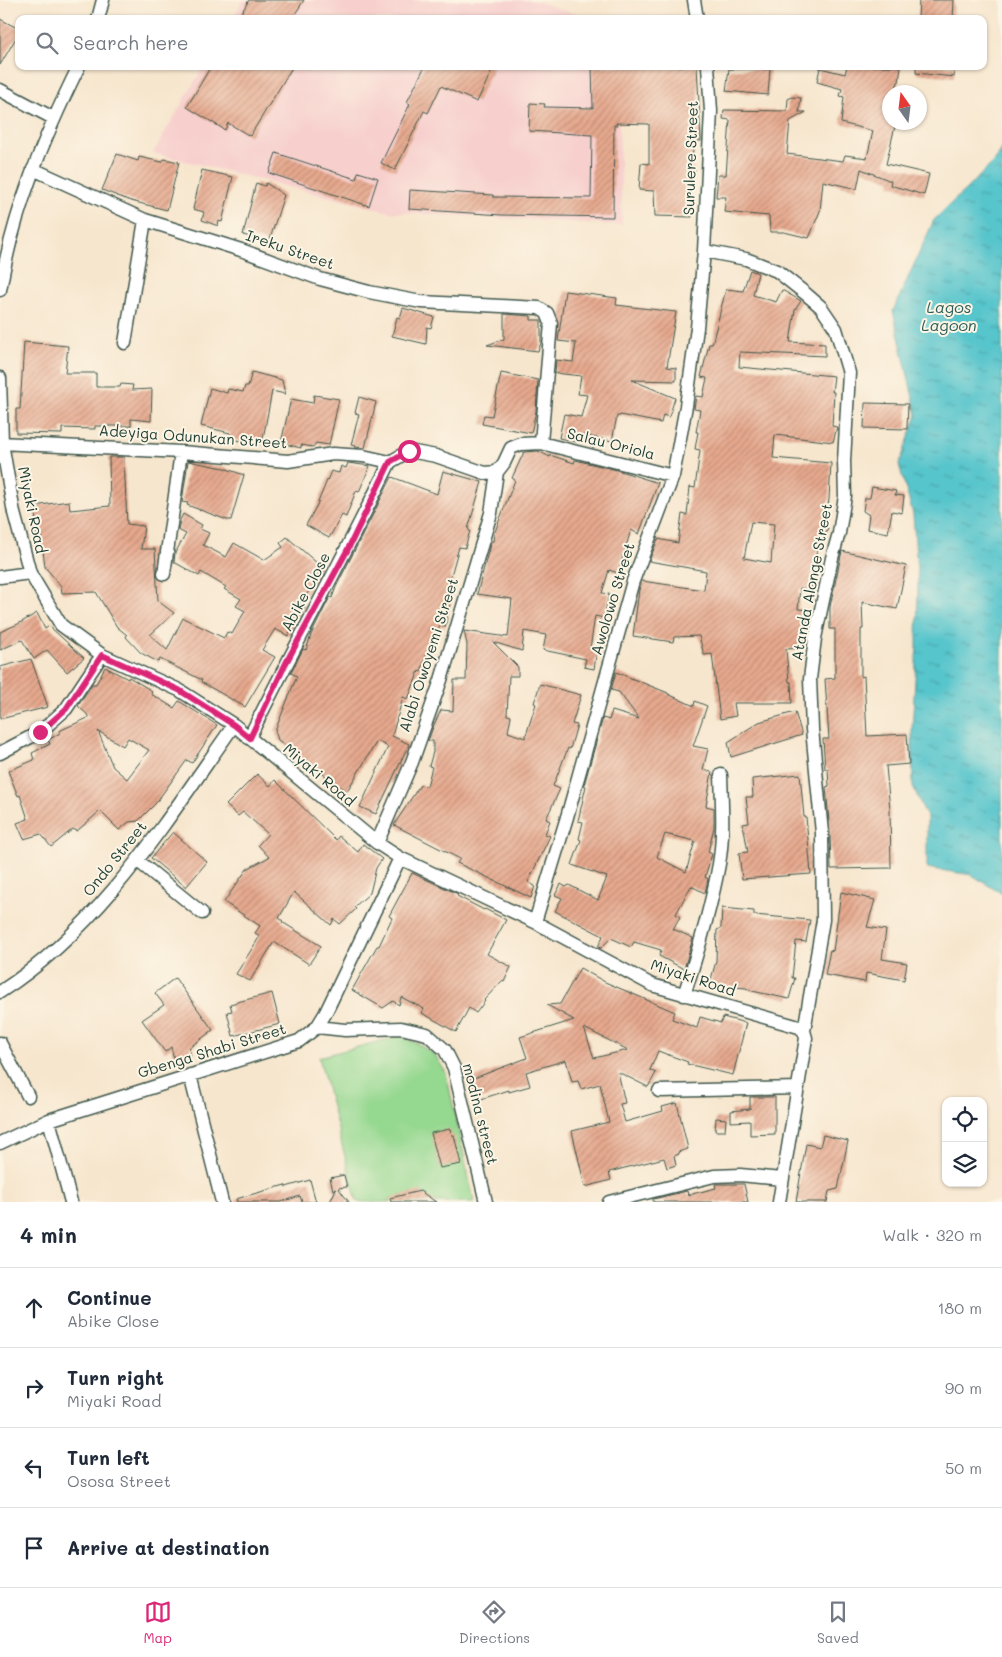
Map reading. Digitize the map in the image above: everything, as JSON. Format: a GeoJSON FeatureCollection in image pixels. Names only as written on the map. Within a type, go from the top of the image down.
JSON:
{"type":"FeatureCollection","features":[{"type":"Feature","properties":{"kind":"street"},"geometry":{"type":"LineString","coordinates":[[99,15],[102,0]]}},
{"type":"Feature","properties":{"kind":"street"},"geometry":{"type":"LineString","coordinates":[[694,0],[697,15]]}},
{"type":"Feature","properties":{"kind":"street"},"geometry":{"type":"LineString","coordinates":[[0,290],[5,260],[34,169],[53,118],[77,70]]}},
{"type":"Feature","properties":{"kind":"street","name":"Surulere Street"},"geometry":{"type":"LineString","coordinates":[[704,251],[711,111],[708,70]]}},
{"type":"Feature","properties":{"kind":"street"},"geometry":{"type":"LineString","coordinates":[[0,90],[53,118]]}},
{"type":"Feature","properties":{"kind":"street","name":"Ireku Street"},"geometry":{"type":"LineString","coordinates":[[34,169],[145,220],[242,250],[320,278],[369,292],[421,302],[539,308],[548,313],[551,323],[541,443]]}},
{"type":"Feature","properties":{"kind":"street"},"geometry":{"type":"LineString","coordinates":[[125,343],[145,220]]}},
{"type":"Feature","properties":{"kind":"street","name":"Awolowo Street"},"geometry":{"type":"LineString","coordinates":[[535,922],[567,817],[633,581],[673,476],[688,396],[704,251]]}},
{"type":"Feature","properties":{"kind":"street","name":"Atanda Alonge Street"},"geometry":{"type":"LineString","coordinates":[[704,251],[746,258],[777,271],[806,294],[821,307],[836,329],[850,373],[844,461],[845,496],[839,533],[815,638],[810,679],[812,729],[822,833],[823,920],[804,1031],[806,1038],[779,1202]]}},
{"type":"Feature","properties":{"kind":"street","name":"Miyaki Road"},"geometry":{"type":"LineString","coordinates":[[0,378],[1,443],[14,513],[30,573],[61,625],[102,655],[179,690],[234,725],[377,843],[400,858],[535,922],[652,985],[799,1027],[804,1031]]}},
{"type":"Feature","properties":{"kind":"street","name":"Adeyiga Odunukan Street"},"geometry":{"type":"LineString","coordinates":[[1,443],[181,452],[288,461],[333,454],[363,456],[390,462]]}},
{"type":"Feature","properties":{"kind":"street"},"geometry":{"type":"LineString","coordinates":[[390,462],[409,451],[436,456],[485,473],[497,472],[504,463],[511,448],[521,444],[541,443]]}},
{"type":"Feature","properties":{"kind":"street","name":"Salau Oriola"},"geometry":{"type":"LineString","coordinates":[[541,443],[673,476]]}},
{"type":"Feature","properties":{"kind":"street"},"geometry":{"type":"LineString","coordinates":[[164,574],[181,452]]}},
{"type":"Feature","properties":{"kind":"street","name":"Abike Close"},"geometry":{"type":"LineString","coordinates":[[250,738],[287,661],[348,549],[390,462]]}},
{"type":"Feature","properties":{"kind":"street","name":"Alabi Owoyemi Street"},"geometry":{"type":"LineString","coordinates":[[377,843],[412,762],[441,680],[491,513],[497,472]]}},
{"type":"Feature","properties":{"kind":"street"},"geometry":{"type":"LineString","coordinates":[[0,577],[30,573]]}},
{"type":"Feature","properties":{"kind":"street"},"geometry":{"type":"LineString","coordinates":[[0,753],[40,732],[66,709],[102,655]]}},
{"type":"Feature","properties":{"kind":"street","name":"Ondo Street"},"geometry":{"type":"LineString","coordinates":[[0,992],[52,952],[88,917],[138,861],[234,725]]}},
{"type":"Feature","properties":{"kind":"street"},"geometry":{"type":"LineString","coordinates":[[684,995],[697,957],[719,863],[722,822],[720,775]]}},
{"type":"Feature","properties":{"kind":"street","name":"Gbenga Shabi Street"},"geometry":{"type":"LineString","coordinates":[[0,1143],[49,1120],[299,1041],[317,1027],[400,858]]}},
{"type":"Feature","properties":{"kind":"street"},"geometry":{"type":"LineString","coordinates":[[138,861],[202,913]]}},
{"type":"Feature","properties":{"kind":"street","name":"modina street"},"geometry":{"type":"LineString","coordinates":[[317,1027],[345,1030],[401,1028],[427,1034],[445,1050],[454,1068],[486,1202]]}},
{"type":"Feature","properties":{"kind":"street"},"geometry":{"type":"LineString","coordinates":[[0,1043],[28,1096]]}},
{"type":"Feature","properties":{"kind":"street"},"geometry":{"type":"LineString","coordinates":[[190,1075],[222,1202]]}},
{"type":"Feature","properties":{"kind":"street"},"geometry":{"type":"LineString","coordinates":[[659,1091],[798,1088]]}},
{"type":"Feature","properties":{"kind":"street"},"geometry":{"type":"LineString","coordinates":[[49,1120],[71,1202]]}},
{"type":"Feature","properties":{"kind":"street"},"geometry":{"type":"LineString","coordinates":[[609,1202],[714,1176],[740,1175],[782,1179]]}},
{"type":"Feature","properties":{"kind":"shaded area"},"geometry":{"type":"Polygon","coordinates":[[[243,0],[532,0],[579,15],[234,15],[243,0]]]}},
{"type":"Feature","properties":{"kind":"shaded area"},"geometry":{"type":"Polygon","coordinates":[[[202,70],[617,70],[622,225],[390,212],[153,153],[202,70]]]}},
{"type":"Feature","properties":{"kind":"green space"},"geometry":{"type":"Polygon","coordinates":[[[400,1036],[418,1044],[435,1055],[446,1073],[474,1202],[357,1202],[319,1057],[400,1036]]]}},
{"type":"Feature","properties":{"kind":"water","name":"Lagos Lagoon"},"geometry":{"type":"Polygon","coordinates":[[[1002,148],[1002,894],[972,875],[927,868],[927,817],[913,787],[912,730],[917,646],[918,584],[913,514],[899,465],[917,415],[893,311],[934,220],[995,161],[1002,148]]]}},
{"type":"Feature","properties":{"kind":"building"},"geometry":{"type":"Polygon","coordinates":[[[249,0],[304,0],[295,15],[240,15],[249,0]]]}},
{"type":"Feature","properties":{"kind":"building"},"geometry":{"type":"Polygon","coordinates":[[[919,0],[954,0],[953,15],[918,15],[919,0]]]}},
{"type":"Feature","properties":{"kind":"building"},"geometry":{"type":"Polygon","coordinates":[[[0,19],[15,27],[15,40],[0,65],[0,19]]]}},
{"type":"Feature","properties":{"kind":"building"},"geometry":{"type":"Polygon","coordinates":[[[209,70],[291,70],[250,136],[228,123],[225,130],[187,107],[209,70]]]}},
{"type":"Feature","properties":{"kind":"building"},"geometry":{"type":"Polygon","coordinates":[[[423,70],[492,70],[477,102],[441,86],[428,113],[424,111],[395,170],[381,163],[410,104],[407,102],[423,70]]]}},
{"type":"Feature","properties":{"kind":"building"},"geometry":{"type":"Polygon","coordinates":[[[592,70],[697,70],[701,141],[694,141],[691,168],[695,169],[689,199],[694,199],[692,217],[655,216],[654,191],[639,190],[641,163],[649,164],[649,124],[616,123],[617,125],[614,125],[613,217],[502,215],[409,209],[410,190],[493,195],[493,197],[591,198],[592,135],[529,131],[530,103],[545,104],[544,107],[593,108],[592,70]]]}},
{"type":"Feature","properties":{"kind":"building"},"geometry":{"type":"Polygon","coordinates":[[[729,70],[770,70],[768,95],[726,91],[729,70]]]}},
{"type":"Feature","properties":{"kind":"building"},"geometry":{"type":"Polygon","coordinates":[[[820,70],[845,74],[846,70],[900,70],[897,85],[882,85],[882,130],[894,130],[886,164],[929,174],[924,195],[890,185],[891,181],[861,169],[857,189],[823,181],[820,211],[809,238],[784,232],[770,232],[769,216],[724,212],[726,197],[716,197],[718,175],[726,175],[730,120],[723,119],[724,110],[787,111],[788,99],[792,97],[801,98],[799,112],[806,112],[790,121],[787,154],[843,161],[845,155],[867,158],[873,131],[841,123],[844,97],[840,96],[842,89],[817,82],[820,70]]]}},
{"type":"Feature","properties":{"kind":"building"},"geometry":{"type":"Polygon","coordinates":[[[916,70],[955,70],[954,77],[916,73],[916,70]]]}},
{"type":"Feature","properties":{"kind":"building"},"geometry":{"type":"Polygon","coordinates":[[[276,153],[356,179],[358,172],[378,178],[369,206],[269,173],[276,153]]]}},
{"type":"Feature","properties":{"kind":"building"},"geometry":{"type":"Polygon","coordinates":[[[117,154],[138,161],[139,157],[162,162],[164,159],[179,162],[167,210],[131,201],[102,190],[117,154]]]}},
{"type":"Feature","properties":{"kind":"building"},"geometry":{"type":"Polygon","coordinates":[[[202,170],[233,177],[222,222],[219,221],[218,226],[202,220],[204,212],[193,209],[202,170]]]}},
{"type":"Feature","properties":{"kind":"building"},"geometry":{"type":"Polygon","coordinates":[[[256,183],[265,186],[266,183],[284,195],[269,242],[243,235],[256,183]]]}},
{"type":"Feature","properties":{"kind":"building"},"geometry":{"type":"Polygon","coordinates":[[[750,270],[758,273],[753,295],[776,302],[782,290],[801,301],[795,310],[790,342],[825,344],[825,356],[740,352],[739,367],[834,376],[832,426],[837,427],[833,442],[775,435],[773,458],[831,463],[825,528],[828,528],[815,557],[811,590],[800,588],[798,609],[810,610],[809,622],[804,622],[804,648],[786,649],[792,703],[734,703],[736,716],[720,719],[712,654],[704,655],[699,636],[674,637],[673,642],[633,636],[639,590],[642,581],[704,590],[706,571],[649,561],[658,539],[678,543],[682,514],[687,515],[690,487],[695,488],[700,450],[695,449],[698,432],[696,432],[700,410],[694,409],[696,396],[703,397],[707,378],[701,377],[709,344],[712,344],[726,289],[743,291],[750,270]],[[751,522],[744,558],[771,563],[774,524],[751,522]]]}},
{"type":"Feature","properties":{"kind":"building"},"geometry":{"type":"Polygon","coordinates":[[[565,291],[617,298],[616,305],[676,312],[667,367],[676,368],[676,381],[632,380],[675,398],[669,417],[663,415],[661,423],[617,416],[612,441],[581,435],[577,442],[559,438],[564,414],[581,417],[587,395],[578,394],[581,376],[555,373],[556,360],[573,362],[576,343],[558,341],[565,291]]]}},
{"type":"Feature","properties":{"kind":"building"},"geometry":{"type":"Polygon","coordinates":[[[403,308],[434,317],[431,328],[427,327],[426,344],[392,336],[397,317],[400,318],[403,308]]]}},
{"type":"Feature","properties":{"kind":"building"},"geometry":{"type":"Polygon","coordinates":[[[504,314],[531,316],[531,320],[541,320],[541,343],[538,351],[487,345],[504,339],[504,314]]]}},
{"type":"Feature","properties":{"kind":"building"},"geometry":{"type":"Polygon","coordinates":[[[24,342],[68,346],[65,373],[96,373],[96,387],[120,387],[121,384],[133,385],[132,390],[152,389],[151,421],[131,419],[131,426],[95,426],[95,429],[62,428],[62,434],[16,433],[16,409],[20,409],[24,342]]]}},
{"type":"Feature","properties":{"kind":"building"},"geometry":{"type":"Polygon","coordinates":[[[252,372],[282,380],[285,394],[272,391],[262,444],[229,439],[230,433],[201,426],[210,388],[227,393],[228,389],[243,392],[245,386],[248,386],[252,372]]]}},
{"type":"Feature","properties":{"kind":"building"},"geometry":{"type":"Polygon","coordinates":[[[501,373],[538,380],[536,411],[531,433],[482,424],[484,415],[492,416],[501,373]]]}},
{"type":"Feature","properties":{"kind":"building"},"geometry":{"type":"Polygon","coordinates":[[[314,395],[339,399],[329,445],[316,443],[313,447],[301,445],[301,448],[281,443],[291,399],[313,403],[314,395]]]}},
{"type":"Feature","properties":{"kind":"building"},"geometry":{"type":"Polygon","coordinates":[[[359,397],[376,402],[365,448],[351,445],[359,414],[355,413],[359,397]]]}},
{"type":"Feature","properties":{"kind":"building"},"geometry":{"type":"Polygon","coordinates":[[[865,403],[908,404],[907,429],[864,428],[865,403]]]}},
{"type":"Feature","properties":{"kind":"building"},"geometry":{"type":"Polygon","coordinates":[[[538,451],[550,457],[550,455],[574,463],[575,460],[617,470],[658,483],[639,534],[631,530],[618,573],[609,570],[602,593],[609,594],[604,618],[595,616],[590,649],[597,650],[594,669],[584,667],[586,659],[543,650],[546,635],[524,631],[522,651],[493,642],[518,667],[518,676],[509,676],[507,715],[511,716],[508,732],[525,738],[540,684],[581,695],[572,724],[577,725],[570,749],[568,748],[553,786],[560,789],[546,819],[550,821],[545,834],[550,836],[528,882],[535,886],[531,898],[457,863],[460,859],[394,825],[420,785],[427,786],[432,767],[429,766],[433,752],[433,741],[428,741],[433,727],[441,710],[453,711],[454,680],[466,680],[467,644],[464,631],[508,637],[512,599],[477,594],[491,541],[493,541],[515,480],[512,478],[524,452],[538,451]]]}},
{"type":"Feature","properties":{"kind":"building"},"geometry":{"type":"Polygon","coordinates":[[[109,457],[124,457],[127,524],[144,526],[141,549],[155,549],[158,601],[174,613],[150,635],[167,650],[183,618],[224,638],[227,632],[232,634],[245,611],[236,606],[241,599],[224,589],[226,587],[201,572],[199,576],[174,562],[175,553],[186,534],[178,530],[183,514],[202,525],[200,529],[209,533],[203,545],[226,557],[234,543],[264,560],[283,547],[280,543],[287,537],[325,570],[300,603],[306,606],[288,636],[275,629],[262,650],[275,657],[245,707],[201,682],[202,680],[160,659],[158,662],[141,653],[126,637],[127,635],[117,627],[96,592],[62,593],[61,586],[45,567],[41,537],[38,538],[34,506],[69,501],[70,510],[110,506],[109,457]]]}},
{"type":"Feature","properties":{"kind":"building"},"geometry":{"type":"Polygon","coordinates":[[[188,461],[224,468],[244,475],[231,520],[182,502],[188,461]]]}},
{"type":"Feature","properties":{"kind":"building"},"geometry":{"type":"Polygon","coordinates":[[[348,463],[370,466],[359,492],[356,491],[346,517],[342,515],[329,538],[306,525],[316,507],[331,471],[339,473],[341,466],[346,468],[348,463]]]}},
{"type":"Feature","properties":{"kind":"building"},"geometry":{"type":"Polygon","coordinates":[[[443,471],[482,482],[468,529],[470,531],[465,548],[459,547],[450,579],[455,582],[445,627],[440,625],[434,644],[430,643],[421,672],[419,671],[408,699],[403,697],[392,736],[409,744],[376,814],[360,807],[388,747],[377,741],[347,791],[306,764],[308,762],[278,740],[275,731],[297,676],[291,673],[303,649],[306,650],[311,635],[330,597],[332,598],[392,477],[437,494],[443,471]]]}},
{"type":"Feature","properties":{"kind":"building"},"geometry":{"type":"Polygon","coordinates":[[[872,487],[896,491],[895,495],[904,496],[902,513],[892,511],[888,533],[867,529],[869,515],[863,511],[865,498],[870,498],[872,487]]]}},
{"type":"Feature","properties":{"kind":"building"},"geometry":{"type":"Polygon","coordinates":[[[842,551],[906,566],[897,609],[862,602],[861,677],[864,676],[867,736],[907,734],[909,764],[886,766],[890,810],[891,868],[831,869],[826,787],[829,786],[828,769],[825,769],[823,739],[829,739],[825,679],[835,678],[835,629],[830,629],[830,607],[842,551]]]}},
{"type":"Feature","properties":{"kind":"building"},"geometry":{"type":"Polygon","coordinates":[[[37,613],[45,629],[49,626],[84,658],[67,672],[47,650],[34,659],[22,640],[0,650],[0,632],[37,613]]]}},
{"type":"Feature","properties":{"kind":"building"},"geometry":{"type":"Polygon","coordinates":[[[31,659],[48,707],[0,719],[0,667],[31,659]]]}},
{"type":"Feature","properties":{"kind":"building"},"geometry":{"type":"Polygon","coordinates":[[[105,667],[128,679],[129,677],[152,691],[151,694],[174,708],[179,701],[217,725],[192,763],[187,760],[155,804],[138,821],[129,822],[119,830],[100,811],[77,831],[73,829],[51,847],[41,834],[24,839],[17,823],[28,819],[20,795],[18,796],[8,771],[34,760],[32,753],[50,744],[48,740],[60,733],[59,731],[90,717],[78,706],[92,684],[96,684],[105,667]],[[98,731],[113,767],[127,779],[149,750],[128,738],[123,746],[98,731]]]}},
{"type":"Feature","properties":{"kind":"building"},"geometry":{"type":"Polygon","coordinates":[[[616,672],[668,693],[694,706],[695,701],[707,706],[693,746],[708,749],[703,770],[712,772],[706,806],[714,808],[714,827],[708,852],[712,854],[705,877],[708,879],[705,893],[691,886],[676,914],[680,917],[673,929],[693,938],[684,969],[659,956],[661,950],[634,942],[631,947],[611,938],[601,948],[598,947],[603,936],[555,911],[562,898],[555,895],[561,884],[566,887],[569,885],[598,900],[607,877],[572,865],[581,840],[579,839],[583,822],[578,821],[586,786],[584,785],[603,718],[609,720],[612,711],[639,719],[619,692],[611,690],[616,672]],[[665,834],[657,857],[686,872],[695,841],[665,834]]]}},
{"type":"Feature","properties":{"kind":"building"},"geometry":{"type":"Polygon","coordinates":[[[795,712],[802,735],[731,757],[728,742],[759,722],[795,712]]]}},
{"type":"Feature","properties":{"kind":"building"},"geometry":{"type":"Polygon","coordinates":[[[257,774],[270,786],[275,780],[336,840],[339,836],[358,852],[363,844],[382,859],[376,868],[370,893],[354,907],[356,909],[340,924],[334,919],[331,925],[294,892],[279,918],[282,922],[321,946],[309,964],[274,942],[250,981],[236,974],[260,936],[255,933],[260,926],[224,902],[247,869],[269,857],[258,845],[268,834],[243,812],[238,816],[226,805],[257,774]]]}},
{"type":"Feature","properties":{"kind":"building"},"geometry":{"type":"Polygon","coordinates":[[[800,774],[811,874],[742,879],[739,853],[748,852],[743,824],[749,823],[746,797],[753,797],[752,779],[800,774]]]}},
{"type":"Feature","properties":{"kind":"building"},"geometry":{"type":"Polygon","coordinates":[[[173,832],[207,862],[186,887],[151,858],[173,832]]]}},
{"type":"Feature","properties":{"kind":"building"},"geometry":{"type":"Polygon","coordinates":[[[412,873],[458,894],[457,896],[506,920],[487,954],[511,967],[504,982],[502,981],[484,1000],[476,1013],[469,1008],[456,1032],[422,1013],[424,1009],[401,997],[399,1005],[393,1001],[383,1008],[352,990],[377,946],[379,946],[392,918],[389,916],[412,873]]]}},
{"type":"Feature","properties":{"kind":"building"},"geometry":{"type":"Polygon","coordinates":[[[841,892],[875,900],[867,927],[886,930],[882,959],[907,963],[904,980],[866,973],[865,982],[825,975],[830,950],[833,951],[841,892]]]}},
{"type":"Feature","properties":{"kind":"building"},"geometry":{"type":"Polygon","coordinates":[[[722,908],[754,911],[754,915],[810,920],[806,942],[796,941],[792,978],[795,978],[789,999],[746,988],[710,983],[716,961],[717,930],[721,928],[722,908]]]}},
{"type":"Feature","properties":{"kind":"building"},"geometry":{"type":"Polygon","coordinates":[[[580,968],[605,982],[675,1012],[672,1019],[697,1028],[700,1017],[721,1023],[723,1017],[746,1023],[733,1075],[687,1064],[688,1062],[658,1051],[650,1070],[656,1073],[648,1087],[618,1072],[625,1103],[620,1104],[625,1122],[663,1111],[662,1107],[677,1103],[688,1149],[678,1152],[679,1154],[674,1156],[676,1165],[667,1168],[664,1158],[609,1172],[611,1180],[585,1187],[572,1131],[609,1122],[600,1084],[581,1089],[578,1081],[572,1082],[566,1060],[526,1072],[530,1086],[509,1092],[509,1090],[475,1101],[469,1080],[527,1058],[520,1037],[574,1020],[547,1005],[560,1004],[580,968]],[[584,1028],[594,1058],[628,1050],[584,1028]]]}},
{"type":"Feature","properties":{"kind":"building"},"geometry":{"type":"Polygon","coordinates":[[[175,978],[213,1030],[189,1048],[191,1055],[174,1059],[171,1047],[165,1052],[142,1020],[164,1005],[155,993],[175,978]]]}},
{"type":"Feature","properties":{"kind":"building"},"geometry":{"type":"Polygon","coordinates":[[[272,993],[280,1024],[233,1036],[227,1012],[232,1011],[230,1004],[272,993]]]}},
{"type":"Feature","properties":{"kind":"building"},"geometry":{"type":"Polygon","coordinates":[[[750,1097],[775,1097],[775,1134],[750,1135],[750,1121],[731,1122],[731,1111],[750,1109],[750,1097]]]}},
{"type":"Feature","properties":{"kind":"building"},"geometry":{"type":"Polygon","coordinates":[[[716,1118],[726,1119],[725,1131],[715,1131],[716,1118]]]}},
{"type":"Feature","properties":{"kind":"building"},"geometry":{"type":"Polygon","coordinates":[[[450,1129],[452,1135],[454,1135],[461,1164],[440,1168],[431,1133],[450,1129]]]}},
{"type":"Feature","properties":{"kind":"building"},"geometry":{"type":"Polygon","coordinates":[[[823,1135],[848,1141],[838,1189],[829,1191],[827,1202],[796,1202],[806,1144],[820,1147],[823,1135]]]}},
{"type":"Feature","properties":{"kind":"building"},"geometry":{"type":"Polygon","coordinates":[[[344,1175],[347,1187],[338,1188],[349,1202],[330,1202],[336,1189],[333,1190],[330,1178],[344,1175]]]}},
{"type":"Feature","properties":{"kind":"building"},"geometry":{"type":"Polygon","coordinates":[[[310,1180],[316,1202],[302,1202],[300,1196],[281,1202],[237,1202],[236,1199],[285,1185],[286,1187],[310,1180]]]}},
{"type":"Feature","properties":{"kind":"building"},"geometry":{"type":"Polygon","coordinates":[[[715,1184],[744,1184],[748,1202],[653,1202],[653,1199],[687,1191],[688,1195],[716,1188],[715,1184]]]}},
{"type":"Feature","properties":{"kind":"building"},"geometry":{"type":"Polygon","coordinates":[[[420,1191],[436,1202],[391,1202],[390,1198],[420,1191]]]}},
{"type":"Feature","properties":{"kind":"route"},"geometry":{"type":"LineString","coordinates":[[40,732],[66,709],[102,655],[179,690],[234,725],[250,738],[287,661],[348,549],[390,462],[409,451]]}}]}
